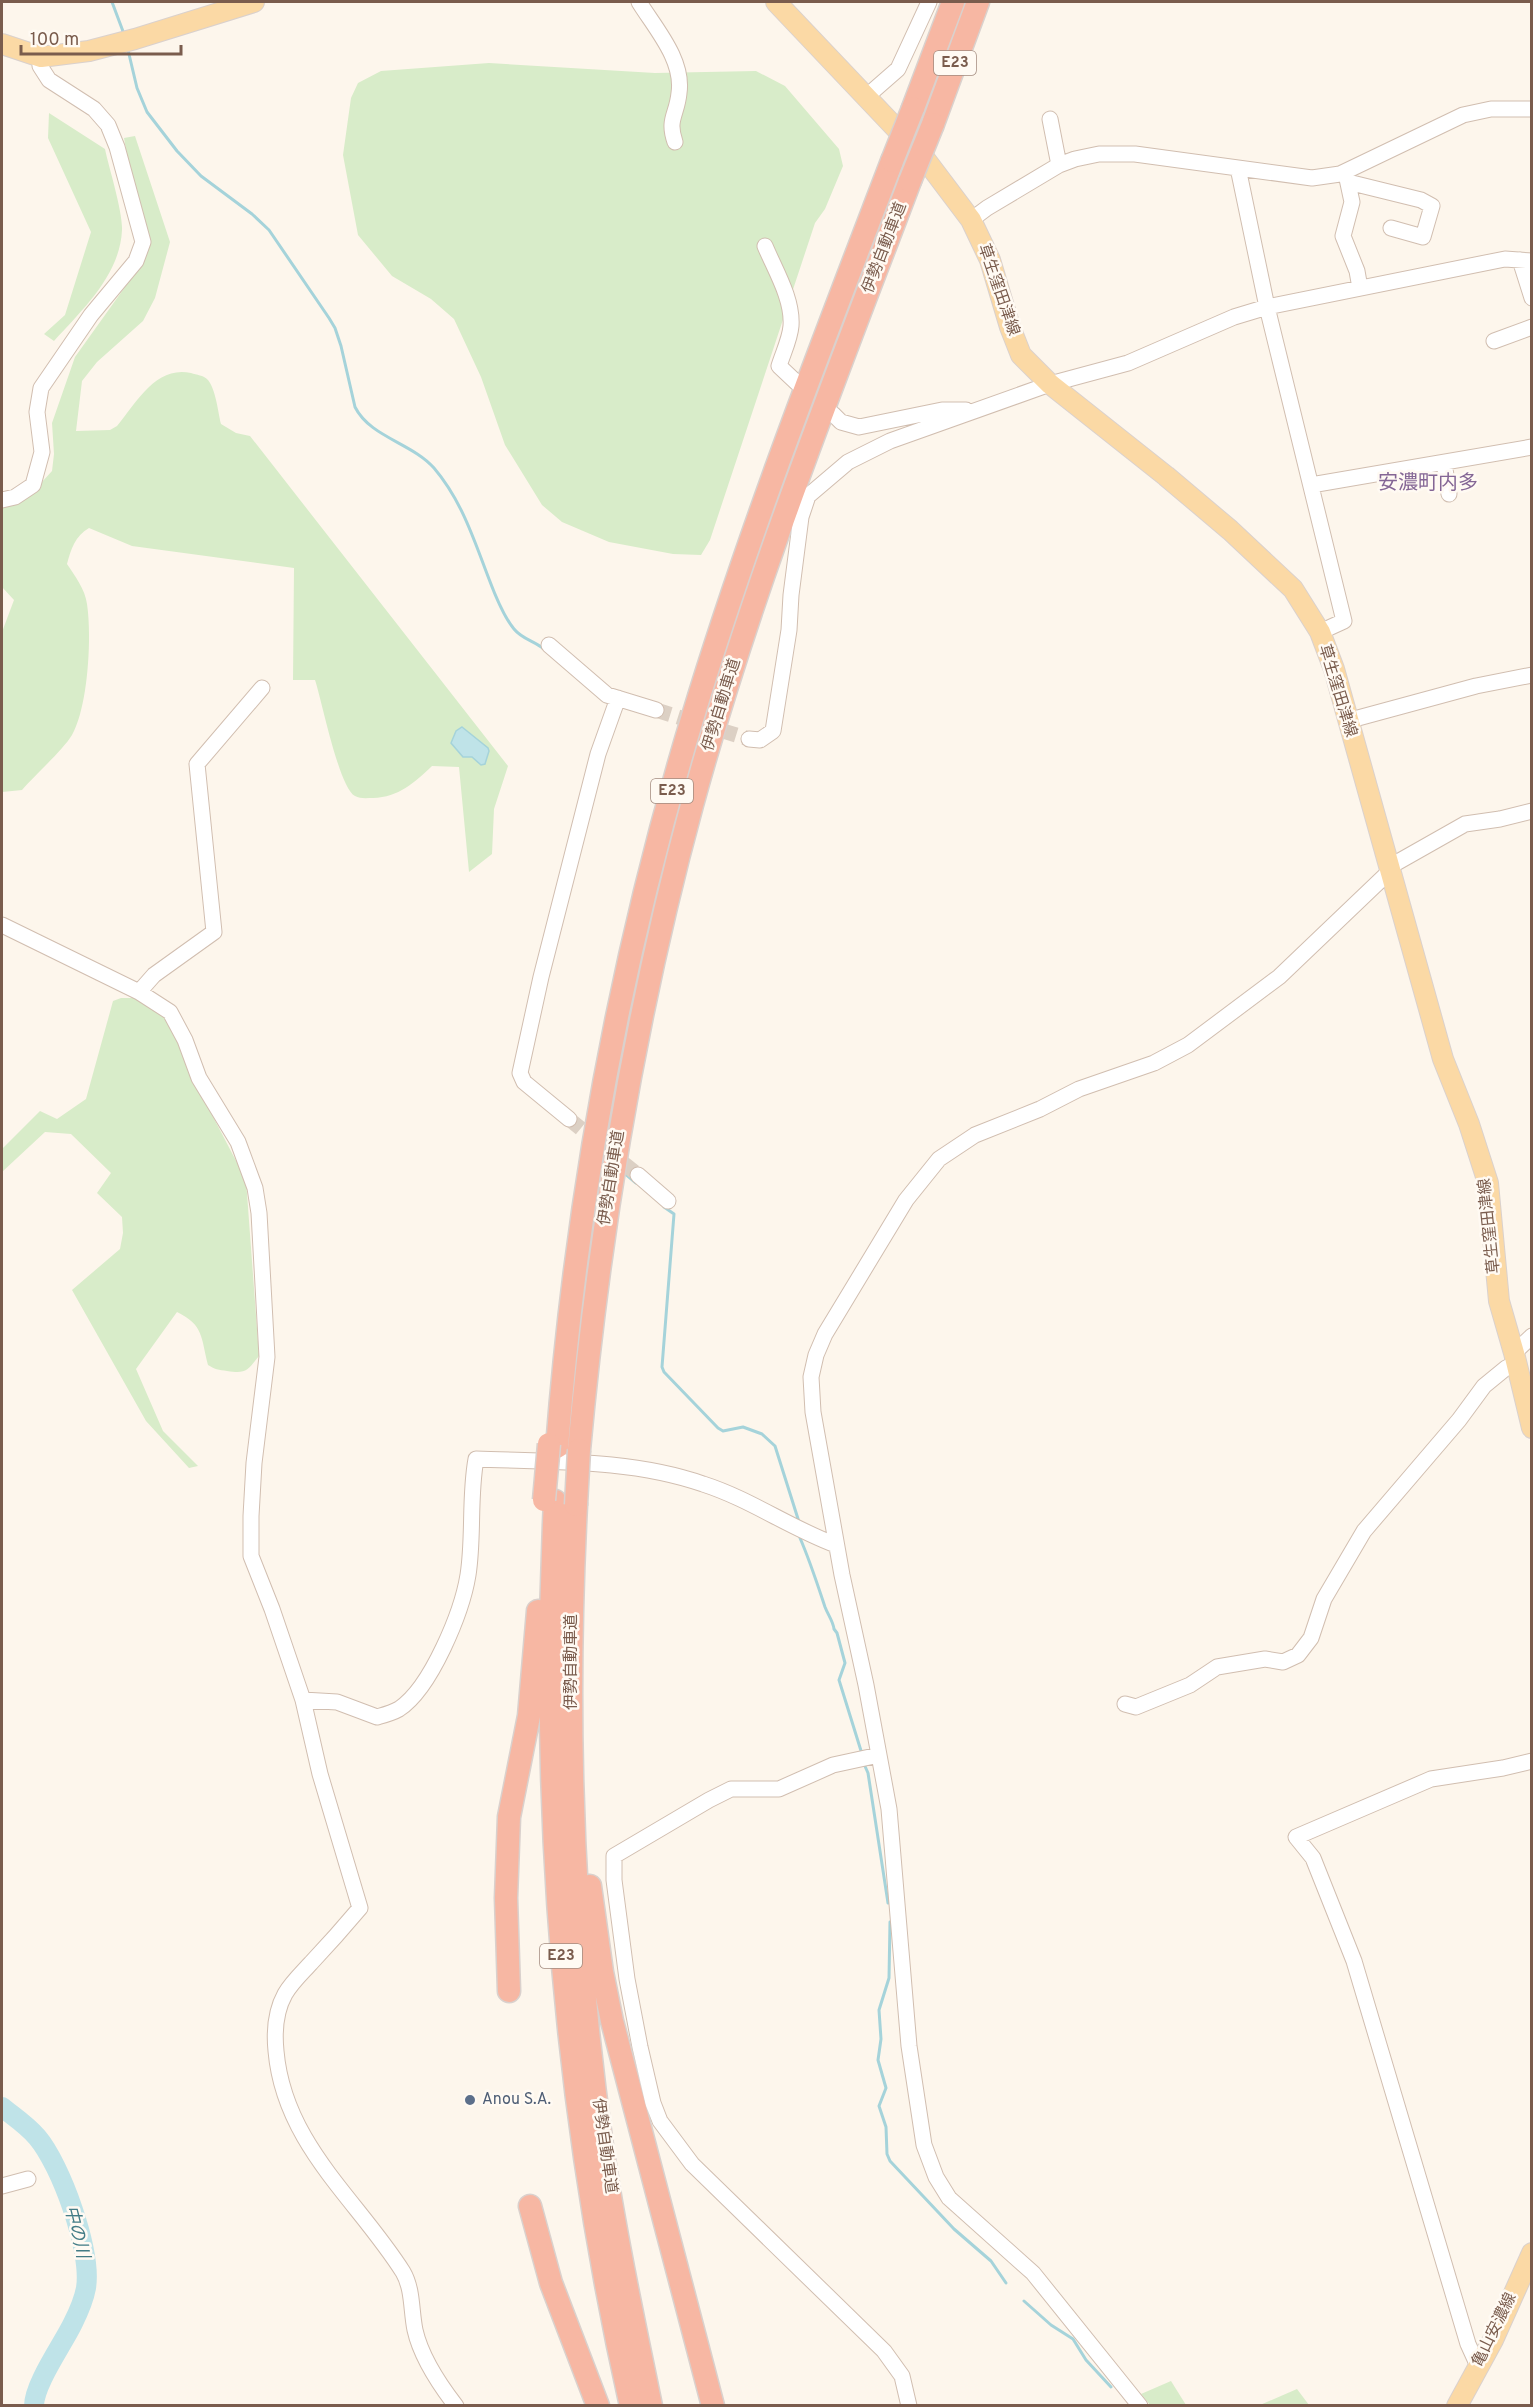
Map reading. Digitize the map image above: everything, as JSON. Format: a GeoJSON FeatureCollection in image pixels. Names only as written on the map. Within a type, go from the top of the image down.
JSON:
{"type":"FeatureCollection","features":[{"type":"Feature","properties":{"kind":"highway","name":"伊勢自動車道"},"geometry":{"type":"LineString","coordinates":[[631,2406],[583,2147],[561,1957],[550,1752],[551,1617],[562,1447],[564,1353],[594,1137],[646,890],[669,800],[693,717],[752,538],[811,374],[953,2]]}},
{"type":"Feature","properties":{"kind":"highway","name":"伊勢自動車道"},"geometry":{"type":"LineString","coordinates":[[562,1447],[589,1347],[615,1151],[641,1016],[692,806],[738,651],[774,542],[978,2]]}},
{"type":"Feature","properties":{"kind":"highway"},"geometry":{"type":"LineString","coordinates":[[509,1992],[506,1898],[509,1817],[529,1716],[541,1567],[558,1502],[562,1447]]}},
{"type":"Feature","properties":{"kind":"highway","name":"伊勢自動車道"},"geometry":{"type":"LineString","coordinates":[[558,1502],[572,1594],[576,1868],[581,1955],[590,2044],[602,2145],[616,2233],[651,2406]]}},
{"type":"Feature","properties":{"kind":"highway"},"geometry":{"type":"LineString","coordinates":[[572,1715],[576,1733],[592,1900],[604,1982],[642,2140],[714,2406]]}},
{"type":"Feature","properties":{"kind":"highway"},"geometry":{"type":"LineString","coordinates":[[530,2206],[551,2283],[598,2406]]}},
{"type":"Feature","properties":{"kind":"main road"},"geometry":{"type":"LineString","coordinates":[[2,45],[41,57],[89,51],[126,42],[254,2]]}},
{"type":"Feature","properties":{"kind":"main road","name":"草生窪田津線"},"geometry":{"type":"LineString","coordinates":[[776,2],[925,159],[971,220],[990,260],[1021,355],[1050,384],[1230,530],[1293,589],[1320,632],[1334,669],[1443,1059],[1469,1124],[1488,1183],[1499,1301],[1532,1428]]}},
{"type":"Feature","properties":{"kind":"main road","name":"亀山安濃線"},"geometry":{"type":"LineString","coordinates":[[1457,2406],[1493,2340],[1532,2253]]}},
{"type":"Feature","properties":{"kind":"street"},"geometry":{"type":"LineString","coordinates":[[639,2],[674,58],[680,77],[680,93],[670,128],[675,142]]}},
{"type":"Feature","properties":{"kind":"street"},"geometry":{"type":"LineString","coordinates":[[866,97],[898,69],[929,2]]}},
{"type":"Feature","properties":{"kind":"street"},"geometry":{"type":"LineString","coordinates":[[2,500],[15,497],[33,485],[42,452],[37,412],[41,388],[91,315],[136,261],[143,242],[117,147],[108,125],[94,109],[49,80],[40,66],[41,57]]}},
{"type":"Feature","properties":{"kind":"street"},"geometry":{"type":"LineString","coordinates":[[1347,177],[1463,115],[1491,109],[1532,109]]}},
{"type":"Feature","properties":{"kind":"street"},"geometry":{"type":"LineString","coordinates":[[1050,119],[1059,165]]}},
{"type":"Feature","properties":{"kind":"street"},"geometry":{"type":"LineString","coordinates":[[971,220],[1059,165],[1099,154],[1135,154],[1312,178],[1347,177],[1421,200],[1432,206],[1423,237],[1391,228]]}},
{"type":"Feature","properties":{"kind":"street"},"geometry":{"type":"LineString","coordinates":[[1238,168],[1267,307],[1344,621],[1320,632]]}},
{"type":"Feature","properties":{"kind":"street"},"geometry":{"type":"LineString","coordinates":[[1347,177],[1352,202],[1343,236],[1357,271],[1360,288]]}},
{"type":"Feature","properties":{"kind":"street"},"geometry":{"type":"LineString","coordinates":[[765,246],[784,290],[791,319],[791,328],[779,366],[797,383]]}},
{"type":"Feature","properties":{"kind":"street"},"geometry":{"type":"LineString","coordinates":[[748,739],[760,740],[773,730],[789,630],[801,518],[808,496],[848,462],[868,450],[972,410],[1050,384],[1128,363],[1234,317],[1267,307],[1505,259],[1526,261],[1532,298]]}},
{"type":"Feature","properties":{"kind":"street"},"geometry":{"type":"LineString","coordinates":[[1494,341],[1532,327]]}},
{"type":"Feature","properties":{"kind":"street"},"geometry":{"type":"LineString","coordinates":[[833,414],[841,422],[859,427],[942,410],[972,410]]}},
{"type":"Feature","properties":{"kind":"street"},"geometry":{"type":"LineString","coordinates":[[1312,488],[1317,484],[1371,476],[1407,467],[1444,463],[1532,447]]}},
{"type":"Feature","properties":{"kind":"street"},"geometry":{"type":"LineString","coordinates":[[1444,463],[1449,494]]}},
{"type":"Feature","properties":{"kind":"street"},"geometry":{"type":"LineString","coordinates":[[549,645],[600,691],[656,710]]}},
{"type":"Feature","properties":{"kind":"street"},"geometry":{"type":"LineString","coordinates":[[1347,721],[1476,686],[1532,675]]}},
{"type":"Feature","properties":{"kind":"street"},"geometry":{"type":"LineString","coordinates":[[138,992],[154,975],[214,932],[197,764],[262,688]]}},
{"type":"Feature","properties":{"kind":"street"},"geometry":{"type":"LineString","coordinates":[[569,1119],[524,1082],[521,1078],[521,1069],[544,966],[598,754],[618,698]]}},
{"type":"Feature","properties":{"kind":"street"},"geometry":{"type":"LineString","coordinates":[[1140,2406],[1033,2273],[949,2198],[927,2157],[921,2133],[909,2046],[892,1841],[868,1757],[813,1412],[812,1368],[820,1345],[832,1323],[906,1200],[932,1166],[953,1149],[975,1135],[1040,1109],[1079,1089],[1154,1063],[1188,1045],[1279,977],[1389,869],[1465,824],[1532,811]]}},
{"type":"Feature","properties":{"kind":"street"},"geometry":{"type":"LineString","coordinates":[[2,925],[138,992],[162,1005],[174,1017],[200,1078],[238,1142],[255,1188],[259,1213],[267,1357],[254,1463],[251,1556],[270,1603],[303,1700],[320,1774],[360,1908],[285,1994],[275,2024],[278,2071],[284,2094],[314,2156],[365,2219],[404,2274],[410,2289],[420,2344],[436,2376],[456,2406]]}},
{"type":"Feature","properties":{"kind":"street"},"geometry":{"type":"LineString","coordinates":[[638,1175],[668,1201]]}},
{"type":"Feature","properties":{"kind":"street"},"geometry":{"type":"LineString","coordinates":[[1125,1704],[1136,1707],[1190,1684],[1217,1667],[1265,1659],[1283,1662],[1298,1654],[1311,1638],[1324,1599],[1364,1531],[1459,1420],[1484,1386],[1506,1368],[1532,1336]]}},
{"type":"Feature","properties":{"kind":"street"},"geometry":{"type":"LineString","coordinates":[[303,1700],[337,1702],[377,1717],[400,1708],[418,1689],[447,1641],[467,1578],[476,1459],[629,1466],[660,1472],[717,1489],[762,1509],[795,1529],[836,1545]]}},
{"type":"Feature","properties":{"kind":"street"},"geometry":{"type":"LineString","coordinates":[[868,1757],[833,1765],[779,1789],[731,1789],[614,1856],[614,1880],[627,1979],[653,2103],[660,2121],[692,2164],[884,2351],[902,2376],[909,2406]]}},
{"type":"Feature","properties":{"kind":"street"},"geometry":{"type":"LineString","coordinates":[[1478,2366],[1468,2344],[1354,1961],[1313,1858],[1296,1837],[1431,1779],[1503,1768],[1532,1761]]}},
{"type":"Feature","properties":{"kind":"street"},"geometry":{"type":"LineString","coordinates":[[2,2186],[28,2179]]}},
{"type":"Feature","properties":{"kind":"green space"},"geometry":{"type":"Polygon","coordinates":[[[489,63],[655,73],[756,71],[785,86],[839,149],[843,166],[825,209],[815,223],[710,540],[701,555],[673,554],[609,542],[562,522],[542,505],[505,445],[481,377],[454,319],[431,299],[392,276],[358,235],[343,155],[351,98],[358,83],[381,71],[489,63]]]}},
{"type":"Feature","properties":{"kind":"green space"},"geometry":{"type":"Polygon","coordinates":[[[49,113],[105,149],[122,222],[120,246],[107,276],[88,304],[54,341],[44,334],[65,315],[91,232],[48,138],[49,113]]]}},
{"type":"Feature","properties":{"kind":"green space"},"geometry":{"type":"Polygon","coordinates":[[[135,136],[170,242],[155,298],[143,321],[97,362],[82,381],[76,431],[110,430],[117,426],[148,388],[167,375],[179,372],[191,373],[208,380],[215,395],[221,424],[236,433],[250,436],[508,766],[494,809],[492,854],[469,872],[459,767],[432,766],[406,788],[382,797],[359,798],[349,790],[337,761],[315,680],[293,680],[294,568],[132,546],[89,528],[77,539],[67,564],[84,593],[88,618],[89,653],[85,690],[77,723],[68,741],[22,790],[2,792],[2,632],[14,600],[2,587],[2,504],[30,495],[52,471],[54,454],[52,423],[75,357],[145,259],[124,138],[135,136]]]}},
{"type":"Feature","properties":{"kind":"green space"},"geometry":{"type":"Polygon","coordinates":[[[121,998],[138,998],[161,1011],[180,1038],[196,1084],[246,1180],[259,1356],[249,1368],[242,1372],[222,1370],[208,1365],[197,1327],[177,1312],[136,1369],[163,1431],[198,1466],[189,1468],[146,1421],[72,1290],[120,1249],[123,1233],[122,1217],[97,1193],[111,1173],[71,1134],[45,1132],[2,1172],[2,1149],[40,1111],[57,1119],[86,1099],[113,1001],[121,998]]]}},
{"type":"Feature","properties":{"kind":"green space"},"geometry":{"type":"Polygon","coordinates":[[[1171,2381],[1186,2405],[1150,2405],[1141,2394],[1171,2381]]]}},
{"type":"Feature","properties":{"kind":"green space"},"geometry":{"type":"Polygon","coordinates":[[[1297,2389],[1309,2405],[1260,2405],[1297,2389]]]}},
{"type":"Feature","properties":{"kind":"water"},"geometry":{"type":"Polygon","coordinates":[[[462,727],[488,748],[485,764],[481,765],[472,757],[463,757],[451,743],[456,731],[462,727]]]}},
{"type":"Feature","properties":{"kind":"waterway"},"geometry":{"type":"LineString","coordinates":[[112,2],[124,34]]}},
{"type":"Feature","properties":{"kind":"waterway"},"geometry":{"type":"LineString","coordinates":[[128,50],[137,88],[147,112],[177,151],[201,176],[252,214],[269,230],[335,328],[355,407],[371,426],[425,459],[434,468],[460,507],[506,618],[524,638],[544,649]]}},
{"type":"Feature","properties":{"kind":"waterway"},"geometry":{"type":"LineString","coordinates":[[623,1172],[636,1183]]}},
{"type":"Feature","properties":{"kind":"waterway"},"geometry":{"type":"LineString","coordinates":[[664,1207],[674,1214],[662,1367],[664,1372],[718,1428],[723,1431],[743,1427],[762,1434],[775,1446],[799,1522]]}},
{"type":"Feature","properties":{"kind":"waterway"},"geometry":{"type":"LineString","coordinates":[[800,1538],[837,1633],[845,1663],[839,1680],[862,1754]]}},
{"type":"Feature","properties":{"kind":"waterway"},"geometry":{"type":"LineString","coordinates":[[864,1764],[868,1773],[888,1903]]}},
{"type":"Feature","properties":{"kind":"waterway"},"geometry":{"type":"LineString","coordinates":[[890,1922],[889,1978],[879,2010],[881,2039],[878,2060],[886,2088],[879,2106],[886,2127],[887,2154],[890,2161],[954,2229],[991,2261],[1006,2283]]}},
{"type":"Feature","properties":{"kind":"waterway","name":"中の川"},"geometry":{"type":"LineString","coordinates":[[2,2107],[37,2137],[56,2167],[73,2209],[87,2272],[81,2306],[44,2376],[35,2397],[34,2406]]}},
{"type":"Feature","properties":{"kind":"waterway"},"geometry":{"type":"LineString","coordinates":[[1024,2301],[1051,2325],[1073,2339],[1086,2360],[1111,2387]]}},
{"type":"Feature","properties":{"kind":"tunnel"},"geometry":{"type":"LineString","coordinates":[[656,710],[749,739]]}},
{"type":"Feature","properties":{"kind":"tunnel"},"geometry":{"type":"LineString","coordinates":[[569,1119],[638,1175]]}},
{"type":"Feature","properties":{"kind":"place","name":"Anou S.A."},"geometry":{"type":"Point","coordinates":[470,2100]}},
{"type":"Feature","properties":{"kind":"district","name":"安濃町内多"},"geometry":{"type":"Point","coordinates":[1428,484]}}]}
